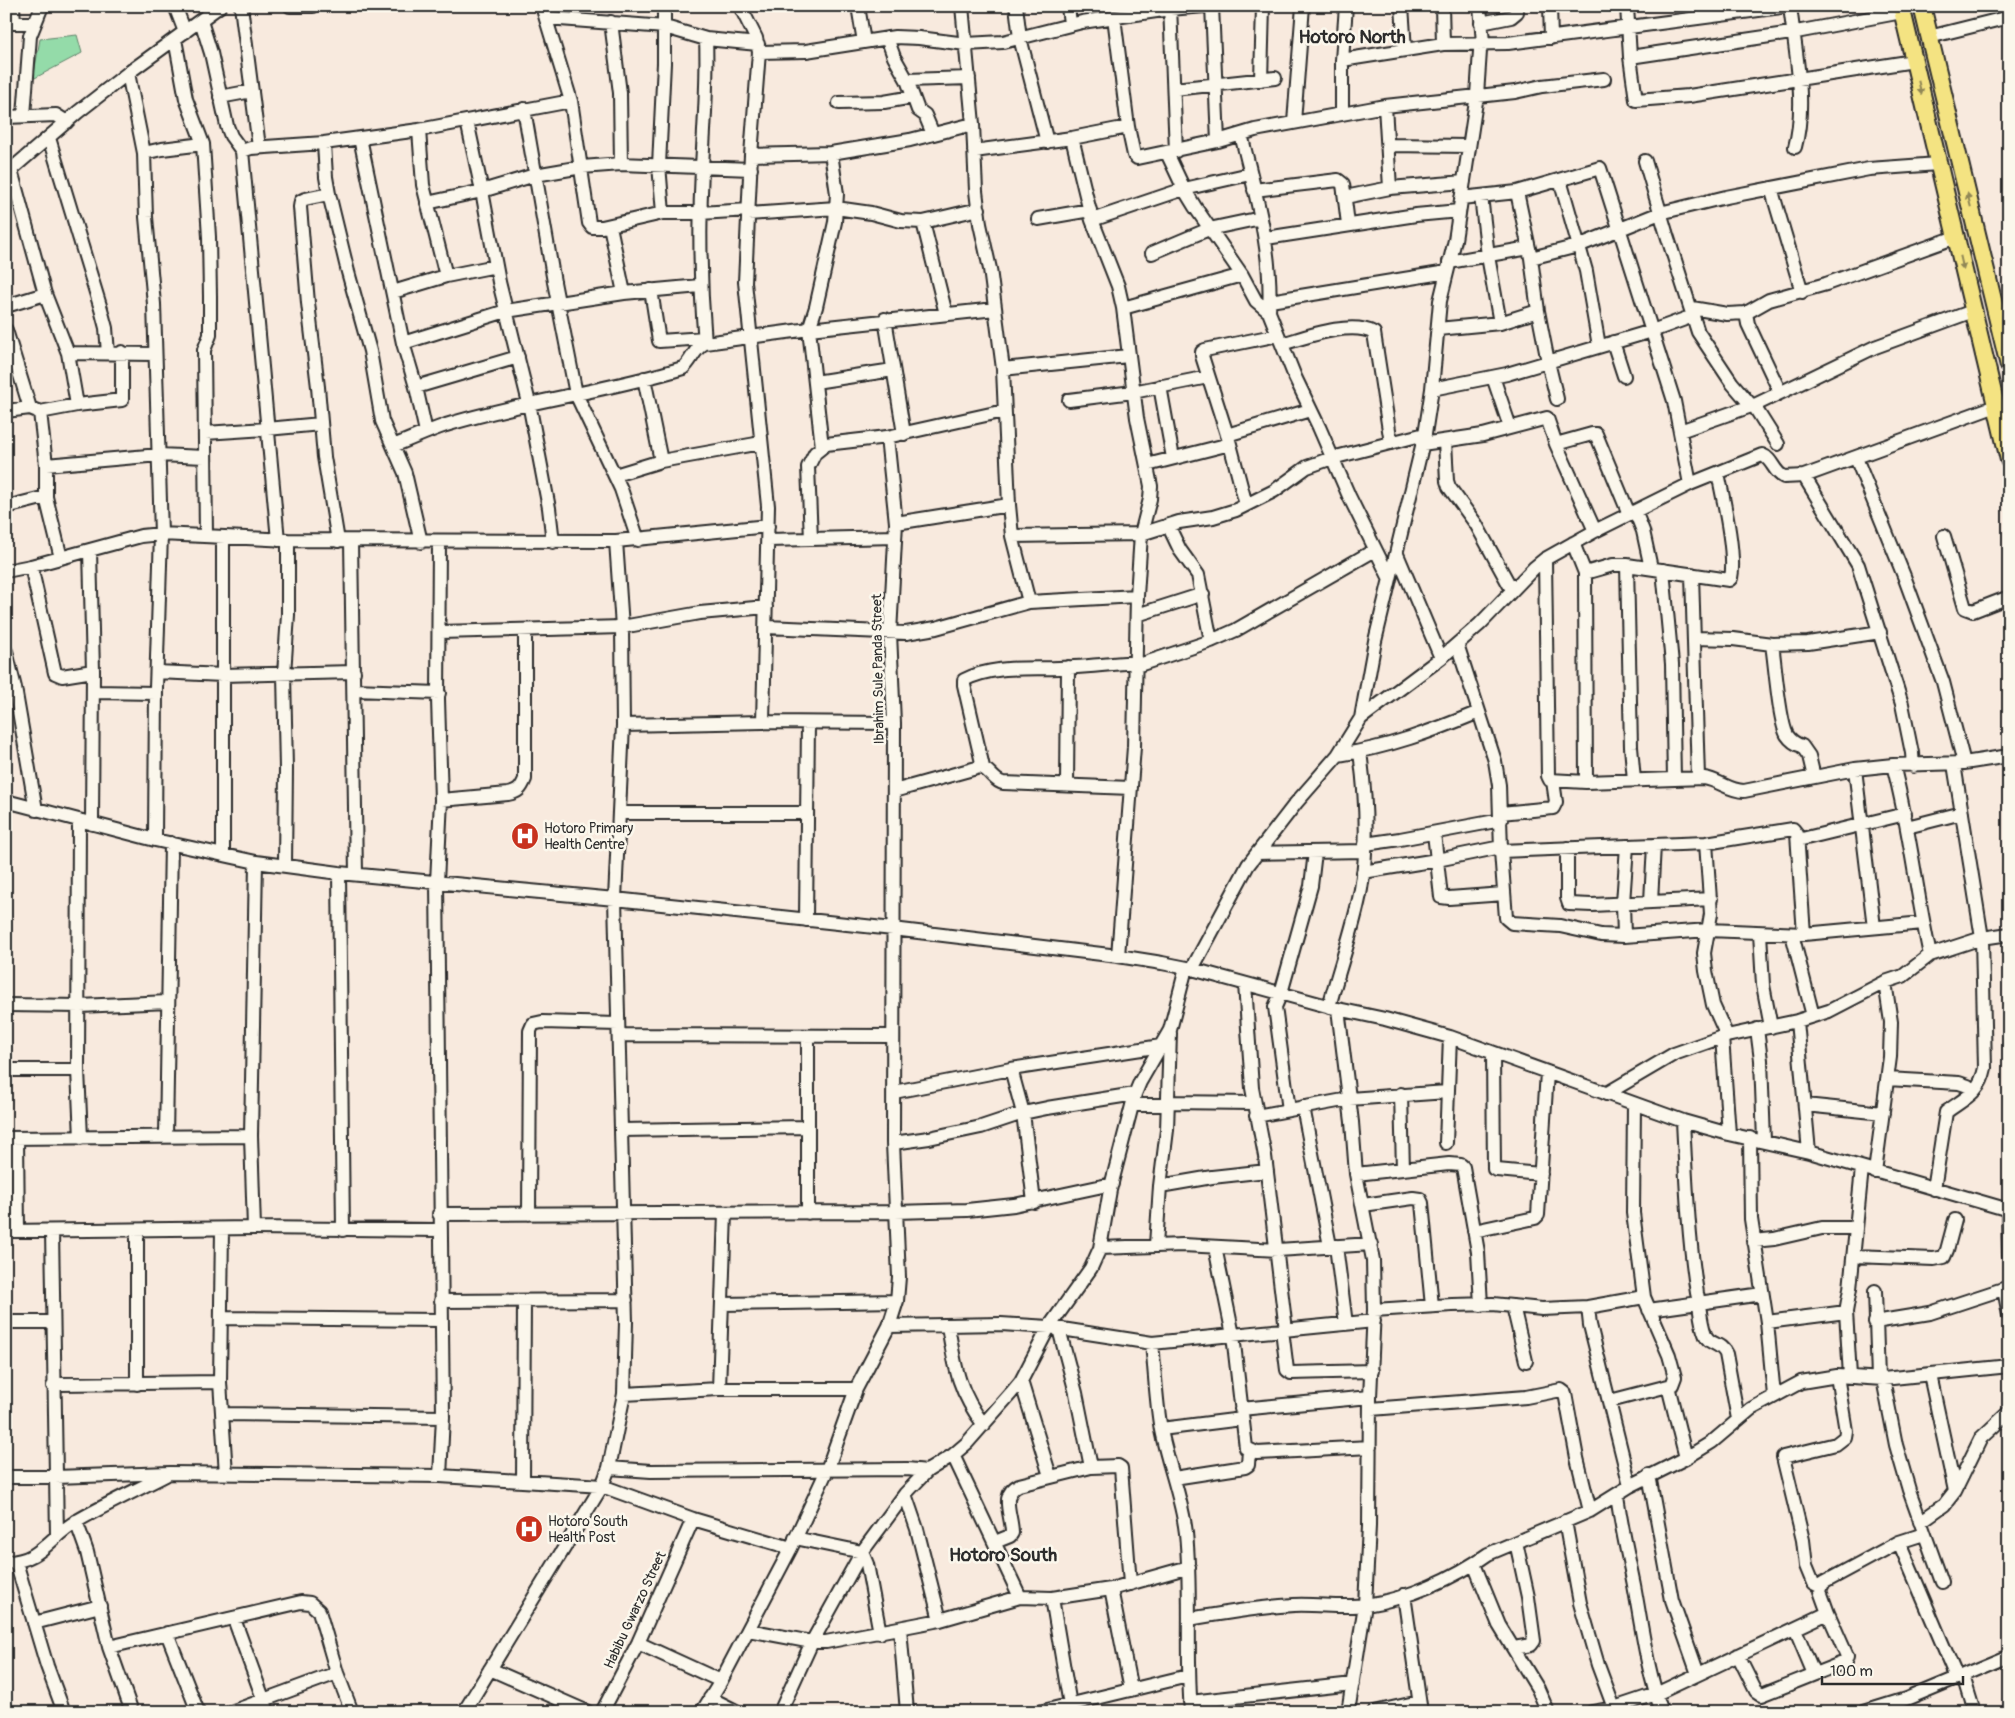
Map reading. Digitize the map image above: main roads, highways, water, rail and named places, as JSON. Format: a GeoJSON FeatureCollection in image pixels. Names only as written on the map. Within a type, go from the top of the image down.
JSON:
{"type":"FeatureCollection","features":[{"type":"Feature","properties":{"kind":"main road"},"geometry":{"type":"LineString","coordinates":[[1922,6],[2009,366]]}},
{"type":"Feature","properties":{"kind":"main road"},"geometry":{"type":"LineString","coordinates":[[1901,9],[2009,460]]}},
{"type":"Feature","properties":{"kind":"place","name":"Hotoro Primary Health Centre"},"geometry":{"type":"Point","coordinates":[525,836]}},
{"type":"Feature","properties":{"kind":"place","name":"Hotoro South Health Post"},"geometry":{"type":"Point","coordinates":[529,1529]}},
{"type":"Feature","properties":{"kind":"district","name":"Hotoro North"},"geometry":{"type":"Point","coordinates":[1352,37]}},
{"type":"Feature","properties":{"kind":"district","name":"Hotoro South"},"geometry":{"type":"Point","coordinates":[1003,1555]}}]}
